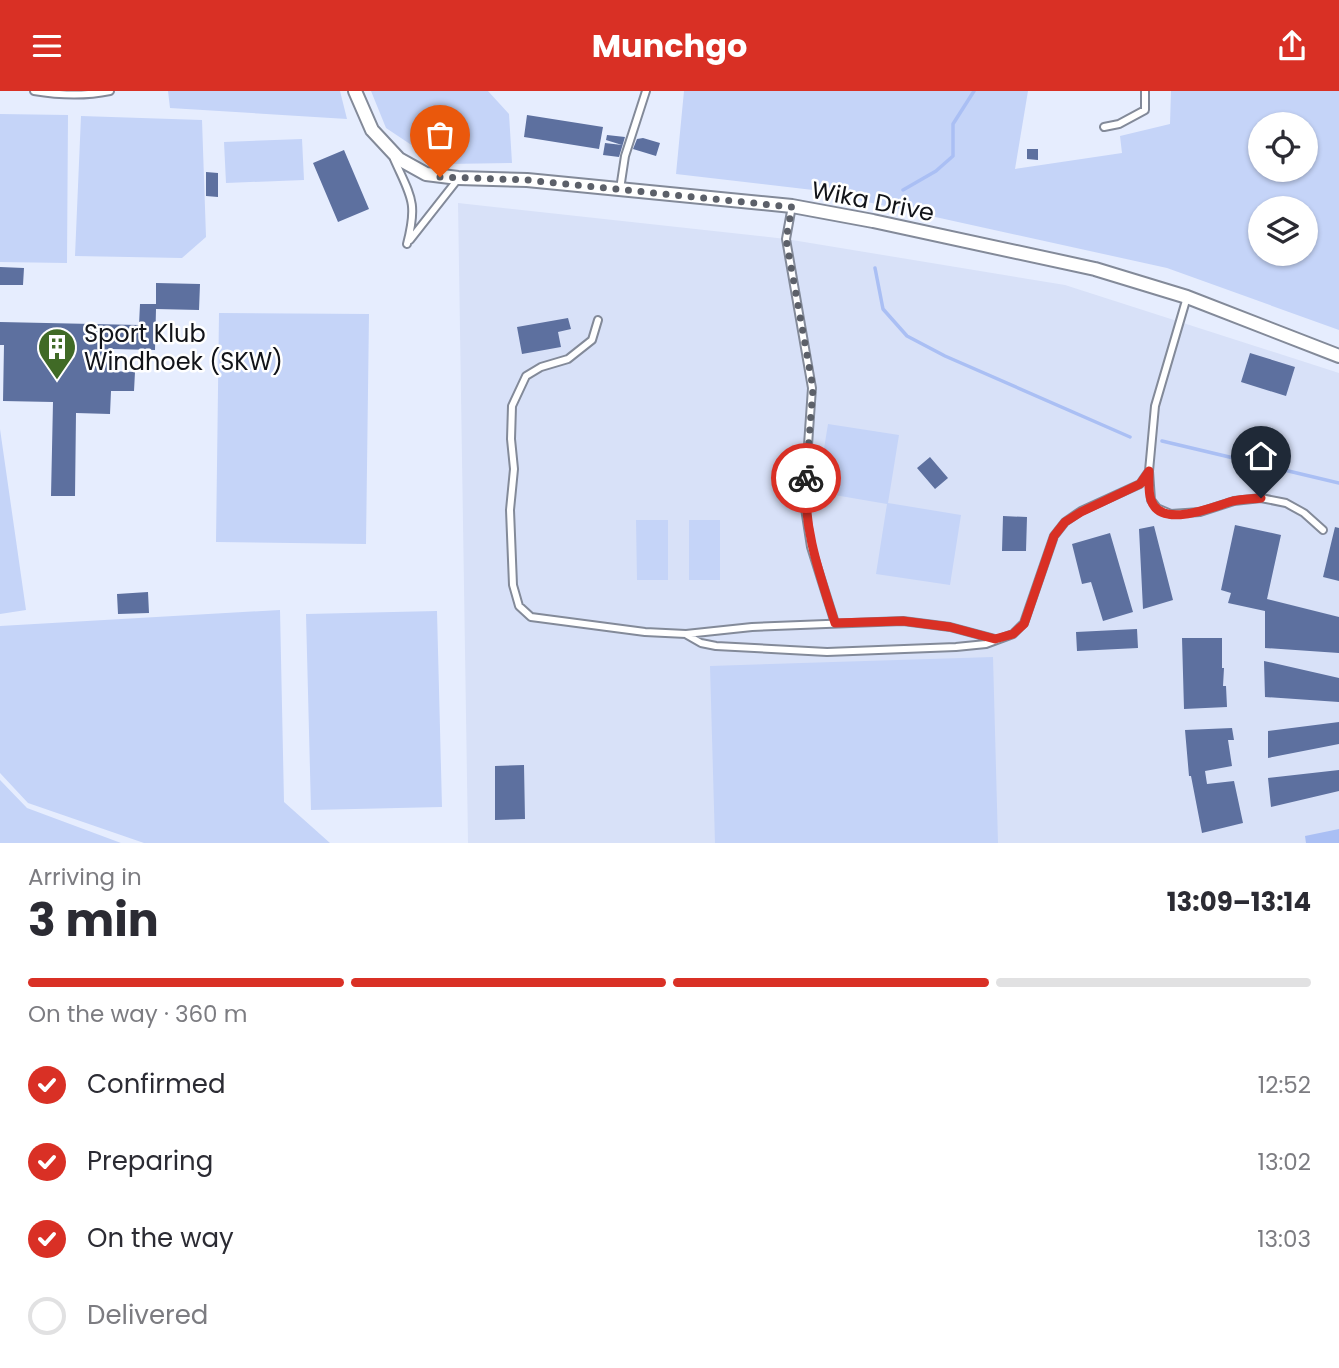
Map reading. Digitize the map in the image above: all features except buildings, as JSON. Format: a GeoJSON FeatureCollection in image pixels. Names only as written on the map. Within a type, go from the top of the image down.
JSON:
{"type":"FeatureCollection","features":[{"type":"Feature","properties":{"kind":"street","name":"Wika Drive"},"geometry":{"type":"LineString","coordinates":[[355,91],[372,130],[398,159],[418,170],[440,177],[527,180],[620,189],[792,207],[873,221],[1095,269],[1188,297],[1339,356]]}},
{"type":"Feature","properties":{"kind":"street","name":"Wika Drive"},"geometry":{"type":"LineString","coordinates":[[1247,319],[1285,328],[1339,347]]}},
{"type":"Feature","properties":{"kind":"lane"},"geometry":{"type":"LineString","coordinates":[[34,91],[97,94],[110,91]]}},
{"type":"Feature","properties":{"kind":"lane"},"geometry":{"type":"LineString","coordinates":[[620,189],[625,156],[646,91]]}},
{"type":"Feature","properties":{"kind":"lane"},"geometry":{"type":"LineString","coordinates":[[1104,127],[1119,124],[1146,110],[1145,91]]}},
{"type":"Feature","properties":{"kind":"lane"},"geometry":{"type":"LineString","coordinates":[[390,149],[413,205],[414,218],[407,244],[458,178]]}},
{"type":"Feature","properties":{"kind":"lane"},"geometry":{"type":"LineString","coordinates":[[792,207],[786,239],[813,388],[804,502],[811,547],[835,623]]}},
{"type":"Feature","properties":{"kind":"lane"},"geometry":{"type":"LineString","coordinates":[[1188,297],[1155,406],[1149,471],[1151,500],[1157,508],[1171,515],[1200,512],[1234,501],[1261,498],[1286,503],[1304,513],[1323,530]]}},
{"type":"Feature","properties":{"kind":"lane"},"geometry":{"type":"LineString","coordinates":[[598,320],[592,340],[568,359],[541,367],[526,376],[512,406],[514,469],[510,510],[514,596],[519,607],[531,617],[686,634],[903,621],[950,627],[995,639]]}},
{"type":"Feature","properties":{"kind":"lane"},"geometry":{"type":"LineString","coordinates":[[686,634],[701,643],[716,646],[827,652],[986,644],[1013,634],[1024,624],[1054,536],[1065,522],[1140,484],[1149,471]]}},
{"type":"Feature","properties":{"kind":"shaded area"},"geometry":{"type":"Polygon","coordinates":[[[168,91],[340,91],[347,119],[170,108],[168,91]]]}},
{"type":"Feature","properties":{"kind":"shaded area"},"geometry":{"type":"Polygon","coordinates":[[[371,91],[488,91],[509,114],[512,163],[448,164],[422,152],[386,128],[371,91]]]}},
{"type":"Feature","properties":{"kind":"shaded area"},"geometry":{"type":"Polygon","coordinates":[[[684,91],[1028,91],[1015,169],[1122,153],[1120,136],[1170,124],[1171,91],[1339,91],[1339,330],[1167,268],[813,190],[676,174],[684,91]]]}},
{"type":"Feature","properties":{"kind":"shaded area"},"geometry":{"type":"Polygon","coordinates":[[[0,114],[68,115],[67,263],[0,262],[0,114]]]}},
{"type":"Feature","properties":{"kind":"shaded area"},"geometry":{"type":"Polygon","coordinates":[[[81,116],[202,120],[206,237],[182,258],[75,256],[81,116]]]}},
{"type":"Feature","properties":{"kind":"shaded area"},"geometry":{"type":"Polygon","coordinates":[[[302,139],[304,180],[226,183],[224,142],[302,139]]]}},
{"type":"Feature","properties":{"kind":"shaded area"},"geometry":{"type":"Polygon","coordinates":[[[458,203],[786,239],[1065,285],[1339,373],[1339,843],[468,843],[458,203]]]}},
{"type":"Feature","properties":{"kind":"shaded area"},"geometry":{"type":"Polygon","coordinates":[[[219,313],[369,314],[366,544],[216,542],[219,313]]]}},
{"type":"Feature","properties":{"kind":"shaded area"},"geometry":{"type":"Polygon","coordinates":[[[828,424],[899,435],[888,503],[961,515],[950,585],[876,574],[887,504],[817,492],[828,424]]]}},
{"type":"Feature","properties":{"kind":"shaded area"},"geometry":{"type":"Polygon","coordinates":[[[0,429],[26,610],[0,614],[0,429]]]}},
{"type":"Feature","properties":{"kind":"shaded area"},"geometry":{"type":"Polygon","coordinates":[[[636,520],[668,520],[668,580],[637,580],[636,520]]]}},
{"type":"Feature","properties":{"kind":"shaded area"},"geometry":{"type":"Polygon","coordinates":[[[689,520],[720,520],[720,580],[689,580],[689,520]]]}},
{"type":"Feature","properties":{"kind":"shaded area"},"geometry":{"type":"Polygon","coordinates":[[[280,610],[284,802],[330,843],[144,843],[28,803],[0,773],[0,626],[280,610]]]}},
{"type":"Feature","properties":{"kind":"shaded area"},"geometry":{"type":"Polygon","coordinates":[[[437,611],[442,807],[311,810],[306,614],[437,611]]]}},
{"type":"Feature","properties":{"kind":"shaded area"},"geometry":{"type":"Polygon","coordinates":[[[993,657],[998,843],[715,843],[710,666],[993,657]]]}},
{"type":"Feature","properties":{"kind":"shaded area"},"geometry":{"type":"Polygon","coordinates":[[[0,780],[27,808],[121,843],[0,843],[0,780]]]}},
{"type":"Feature","properties":{"kind":"shaded area"},"geometry":{"type":"Polygon","coordinates":[[[1339,829],[1339,843],[1306,843],[1305,836],[1339,829]]]}},
{"type":"Feature","properties":{"kind":"waterway"},"geometry":{"type":"LineString","coordinates":[[903,190],[936,171],[953,156],[953,124],[974,91]]}},
{"type":"Feature","properties":{"kind":"waterway"},"geometry":{"type":"LineString","coordinates":[[875,268],[883,309],[907,336],[945,356],[1130,437]]}},
{"type":"Feature","properties":{"kind":"waterway"},"geometry":{"type":"LineString","coordinates":[[1162,441],[1339,483]]}},
{"type":"Feature","properties":{"kind":"way so far"},"geometry":{"type":"LineString","coordinates":[[440,177],[527,180],[792,207],[786,239],[813,388],[806,478]]}},
{"type":"Feature","properties":{"kind":"place","name":"Sport Klub Windhoek (SKW)"},"geometry":{"type":"Point","coordinates":[57,381]}},
{"type":"Feature","properties":{"kind":"route"},"geometry":{"type":"LineString","coordinates":[[806,478],[804,502],[811,547],[835,623],[903,621],[950,627],[995,639],[1013,634],[1024,624],[1054,536],[1065,522],[1140,484],[1149,471],[1151,500],[1157,508],[1171,515],[1200,512],[1234,501],[1261,498]]}}]}
